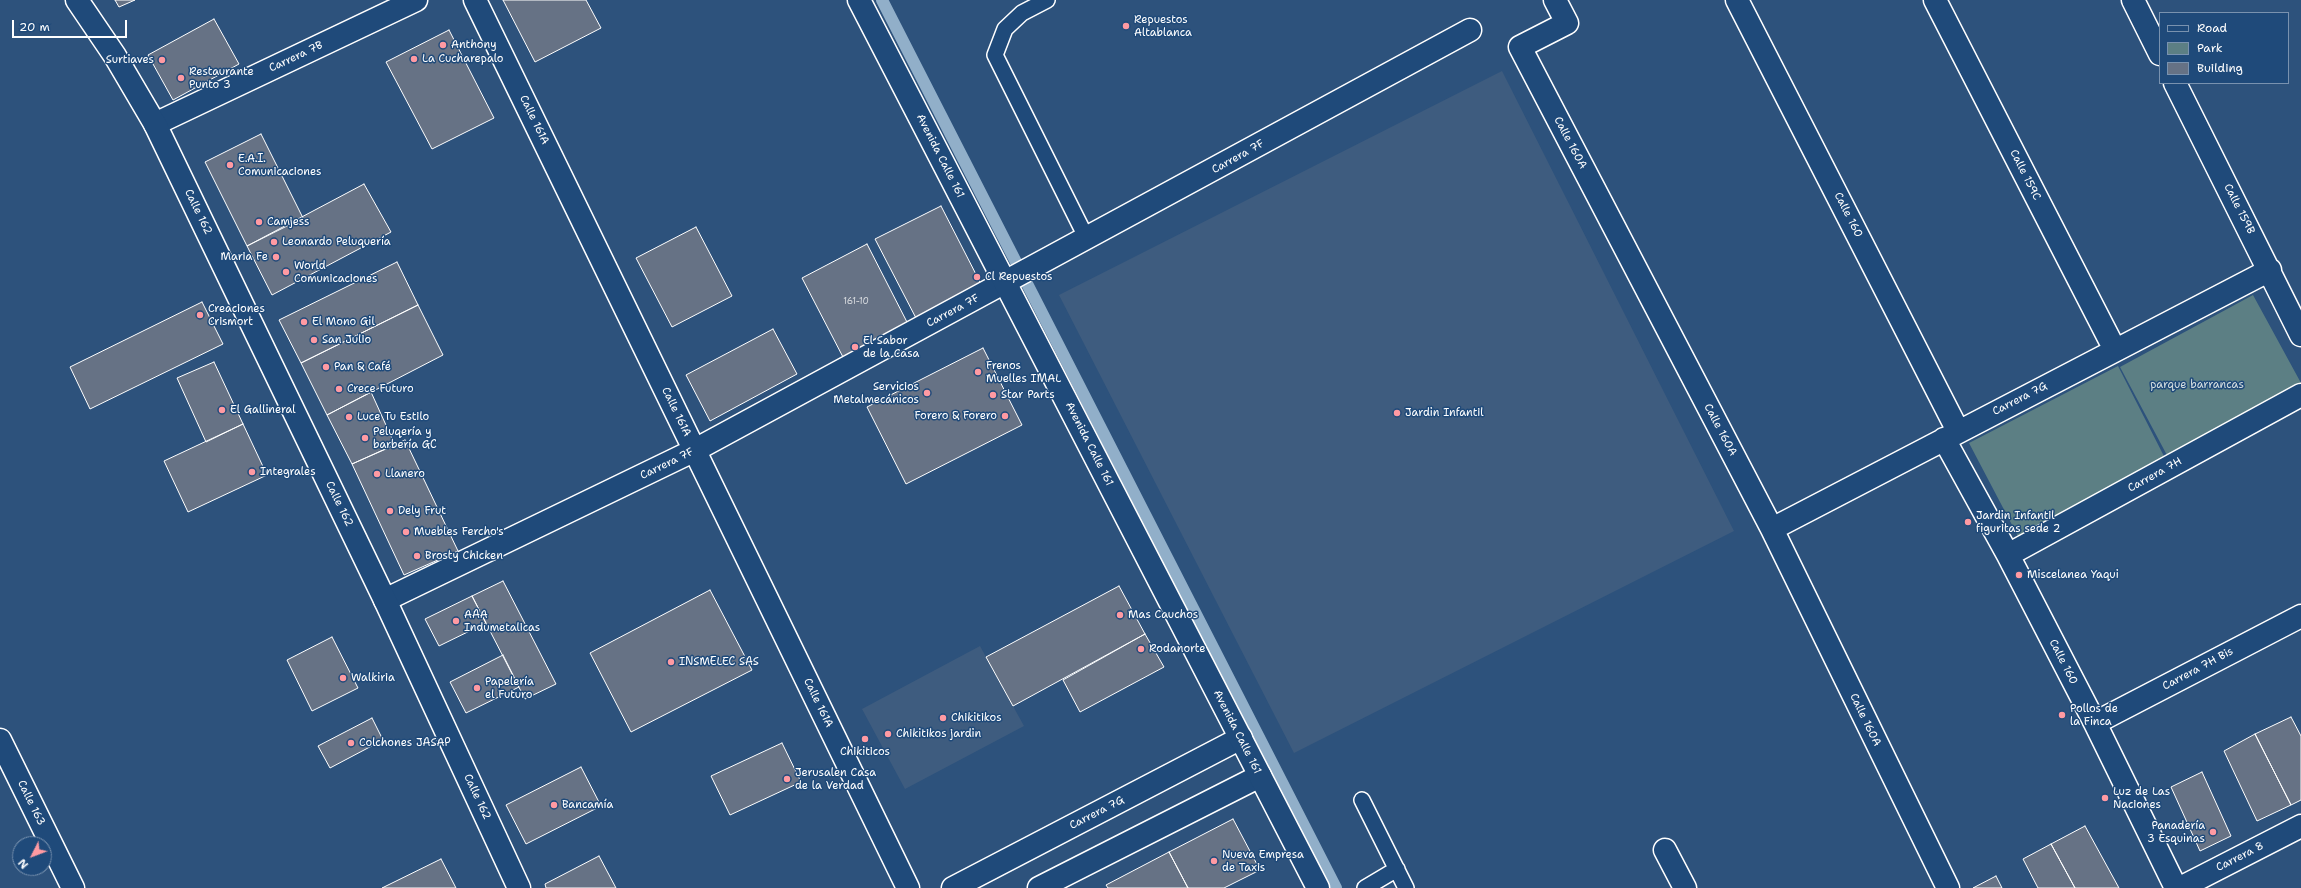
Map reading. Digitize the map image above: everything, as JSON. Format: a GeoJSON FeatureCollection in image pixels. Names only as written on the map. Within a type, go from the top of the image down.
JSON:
{"type":"FeatureCollection","features":[{"type":"Feature","properties":{"kind":"street","name":"Calle 162"},"geometry":{"type":"LineString","coordinates":[[77,0],[115,56],[155,124],[385,600],[519,888]]}},
{"type":"Feature","properties":{"kind":"street","name":"Carrera 7B"},"geometry":{"type":"LineString","coordinates":[[155,124],[416,0]]}},
{"type":"Feature","properties":{"kind":"street","name":"Calle 161A"},"geometry":{"type":"LineString","coordinates":[[475,0],[908,888]]}},
{"type":"Feature","properties":{"kind":"street","name":"Avenida Calle 161"},"geometry":{"type":"LineString","coordinates":[[859,0],[1318,888]]}},
{"type":"Feature","properties":{"kind":"street","name":"Calle 160A"},"geometry":{"type":"LineString","coordinates":[[1555,0],[1567,23],[1520,47],[1772,529],[1948,888]]}},
{"type":"Feature","properties":{"kind":"street","name":"Calle 160"},"geometry":{"type":"LineString","coordinates":[[1738,0],[1951,435],[2008,555],[2095,723],[2176,888]]}},
{"type":"Feature","properties":{"kind":"street","name":"Calle 159C"},"geometry":{"type":"LineString","coordinates":[[1935,0],[2115,350]]}},
{"type":"Feature","properties":{"kind":"street"},"geometry":{"type":"LineString","coordinates":[[2133,0],[2159,52]]}},
{"type":"Feature","properties":{"kind":"street","name":"Carrera 7F"},"geometry":{"type":"LineString","coordinates":[[385,600],[695,450],[1087,239],[1470,30]]}},
{"type":"Feature","properties":{"kind":"street","name":"Calle 159B"},"geometry":{"type":"LineString","coordinates":[[2176,84],[2270,270],[2301,335]]}},
{"type":"Feature","properties":{"kind":"street","name":"Carrera 7G"},"geometry":{"type":"LineString","coordinates":[[1772,529],[2270,270]]}},
{"type":"Feature","properties":{"kind":"street","name":"Carrera 7H"},"geometry":{"type":"LineString","coordinates":[[2008,555],[2301,395]]}},
{"type":"Feature","properties":{"kind":"street","name":"Carrera 7H Bis"},"geometry":{"type":"LineString","coordinates":[[2095,723],[2301,616]]}},
{"type":"Feature","properties":{"kind":"street","name":"Carrera 7G"},"geometry":{"type":"LineString","coordinates":[[953,888],[1241,738]]}},
{"type":"Feature","properties":{"kind":"street","name":"Calle 163"},"geometry":{"type":"LineString","coordinates":[[0,740],[73,888]]}},
{"type":"Feature","properties":{"kind":"street"},"geometry":{"type":"LineString","coordinates":[[1039,888],[1260,776]]}},
{"type":"Feature","properties":{"kind":"street","name":"Carrera 8"},"geometry":{"type":"LineString","coordinates":[[2180,888],[2301,826]]}},
{"type":"Feature","properties":{"kind":"street"},"geometry":{"type":"LineString","coordinates":[[1665,850],[1685,888]]}},
{"type":"Feature","properties":{"kind":"lane"},"geometry":{"type":"LineString","coordinates":[[1047,0],[1022,13],[1005,29],[995,55],[1087,239]]}},
{"type":"Feature","properties":{"kind":"lane"},"geometry":{"type":"LineString","coordinates":[[1362,800],[1406,888]]}},
{"type":"Feature","properties":{"kind":"lane"},"geometry":{"type":"LineString","coordinates":[[1365,888],[1396,869]]}},
{"type":"Feature","properties":{"kind":"shaded area","name":"Jardin Infantil"},"geometry":{"type":"Polygon","coordinates":[[[1502,71],[1734,531],[1294,753],[1059,295],[1502,71]]]}},
{"type":"Feature","properties":{"kind":"shaded area","name":"Chikitikos"},"geometry":{"type":"Polygon","coordinates":[[[980,646],[1024,726],[905,789],[862,709],[980,646]]]}},
{"type":"Feature","properties":{"kind":"green space","name":"parque barrancas"},"geometry":{"type":"Polygon","coordinates":[[[2253,295],[2301,383],[2301,387],[2169,459],[2120,367],[2253,295]]]}},
{"type":"Feature","properties":{"kind":"green space"},"geometry":{"type":"Polygon","coordinates":[[[2118,366],[2169,466],[2021,542],[1969,443],[2118,366]]]}},
{"type":"Feature","properties":{"kind":"building"},"geometry":{"type":"Polygon","coordinates":[[[115,0],[135,0],[119,7],[115,0]]]}},
{"type":"Feature","properties":{"kind":"building"},"geometry":{"type":"Polygon","coordinates":[[[503,0],[586,0],[601,28],[535,62],[503,0]]]}},
{"type":"Feature","properties":{"kind":"building"},"geometry":{"type":"Polygon","coordinates":[[[214,19],[239,64],[173,100],[148,55],[214,19]]]}},
{"type":"Feature","properties":{"kind":"building"},"geometry":{"type":"Polygon","coordinates":[[[449,30],[494,118],[432,149],[386,62],[449,30]]]}},
{"type":"Feature","properties":{"kind":"building"},"geometry":{"type":"Polygon","coordinates":[[[261,134],[303,218],[247,246],[205,162],[261,134]]]}},
{"type":"Feature","properties":{"kind":"building"},"geometry":{"type":"Polygon","coordinates":[[[364,184],[391,232],[272,295],[247,246],[364,184]]]}},
{"type":"Feature","properties":{"kind":"building"},"geometry":{"type":"Polygon","coordinates":[[[941,206],[982,286],[917,320],[875,239],[941,206]]]}},
{"type":"Feature","properties":{"kind":"building"},"geometry":{"type":"Polygon","coordinates":[[[696,227],[732,296],[672,327],[636,258],[696,227]]]}},
{"type":"Feature","properties":{"kind":"building"},"geometry":{"type":"Polygon","coordinates":[[[867,244],[909,326],[844,359],[802,278],[867,244]]]}},
{"type":"Feature","properties":{"kind":"building"},"geometry":{"type":"Polygon","coordinates":[[[397,262],[418,305],[301,363],[279,320],[397,262]]]}},
{"type":"Feature","properties":{"kind":"building"},"geometry":{"type":"Polygon","coordinates":[[[202,302],[223,344],[90,409],[70,367],[202,302]]]}},
{"type":"Feature","properties":{"kind":"building"},"geometry":{"type":"Polygon","coordinates":[[[418,305],[443,355],[327,415],[301,363],[418,305]]]}},
{"type":"Feature","properties":{"kind":"building"},"geometry":{"type":"Polygon","coordinates":[[[773,329],[797,374],[710,421],[686,375],[773,329]]]}},
{"type":"Feature","properties":{"kind":"building"},"geometry":{"type":"Polygon","coordinates":[[[983,348],[1022,425],[906,484],[867,407],[983,348]]]}},
{"type":"Feature","properties":{"kind":"building"},"geometry":{"type":"Polygon","coordinates":[[[214,362],[243,424],[206,442],[177,378],[214,362]]]}},
{"type":"Feature","properties":{"kind":"building"},"geometry":{"type":"Polygon","coordinates":[[[371,392],[395,445],[352,464],[327,415],[371,392]]]}},
{"type":"Feature","properties":{"kind":"building"},"geometry":{"type":"Polygon","coordinates":[[[243,424],[267,475],[188,512],[164,461],[243,424]]]}},
{"type":"Feature","properties":{"kind":"building"},"geometry":{"type":"Polygon","coordinates":[[[405,440],[458,551],[404,575],[352,464],[405,440]]]}},
{"type":"Feature","properties":{"kind":"building"},"geometry":{"type":"Polygon","coordinates":[[[503,581],[556,684],[525,699],[472,596],[503,581]]]}},
{"type":"Feature","properties":{"kind":"building"},"geometry":{"type":"Polygon","coordinates":[[[1119,586],[1145,634],[1013,706],[986,657],[1119,586]]]}},
{"type":"Feature","properties":{"kind":"building","name":"INSMELEC SAS"},"geometry":{"type":"Polygon","coordinates":[[[710,590],[752,670],[631,732],[590,653],[710,590]]]}},
{"type":"Feature","properties":{"kind":"building","name":"AAA Indumetalicas"},"geometry":{"type":"Polygon","coordinates":[[[472,596],[486,623],[439,646],[425,619],[472,596]]]}},
{"type":"Feature","properties":{"kind":"building"},"geometry":{"type":"Polygon","coordinates":[[[1145,634],[1164,667],[1080,712],[1063,680],[1145,634]]]}},
{"type":"Feature","properties":{"kind":"building"},"geometry":{"type":"Polygon","coordinates":[[[332,637],[358,688],[312,711],[287,660],[332,637]]]}},
{"type":"Feature","properties":{"kind":"building"},"geometry":{"type":"Polygon","coordinates":[[[503,655],[519,687],[466,713],[450,682],[503,655]]]}},
{"type":"Feature","properties":{"kind":"building"},"geometry":{"type":"Polygon","coordinates":[[[2291,717],[2301,736],[2301,800],[2291,805],[2255,734],[2291,717]]]}},
{"type":"Feature","properties":{"kind":"building","name":"Colchones JASAP"},"geometry":{"type":"Polygon","coordinates":[[[372,718],[383,740],[330,768],[318,746],[372,718]]]}},
{"type":"Feature","properties":{"kind":"building"},"geometry":{"type":"Polygon","coordinates":[[[2255,734],[2291,805],[2257,821],[2224,751],[2255,734]]]}},
{"type":"Feature","properties":{"kind":"building"},"geometry":{"type":"Polygon","coordinates":[[[782,743],[801,782],[730,815],[711,776],[782,743]]]}},
{"type":"Feature","properties":{"kind":"building","name":"Bancamía"},"geometry":{"type":"Polygon","coordinates":[[[581,767],[601,806],[526,844],[506,805],[581,767]]]}},
{"type":"Feature","properties":{"kind":"building"},"geometry":{"type":"Polygon","coordinates":[[[2202,772],[2231,836],[2200,851],[2171,787],[2202,772]]]}},
{"type":"Feature","properties":{"kind":"building","name":"Nueva Empresa de Taxis"},"geometry":{"type":"Polygon","coordinates":[[[1233,819],[1260,870],[1224,888],[1188,888],[1169,852],[1233,819]]]}},
{"type":"Feature","properties":{"kind":"building"},"geometry":{"type":"Polygon","coordinates":[[[2085,826],[2119,888],[2075,888],[2051,844],[2085,826]]]}},
{"type":"Feature","properties":{"kind":"building"},"geometry":{"type":"Polygon","coordinates":[[[2051,844],[2075,888],[2038,888],[2023,859],[2051,844]]]}},
{"type":"Feature","properties":{"kind":"building"},"geometry":{"type":"Polygon","coordinates":[[[1169,852],[1188,888],[1108,888],[1106,885],[1169,852]]]}},
{"type":"Feature","properties":{"kind":"building"},"geometry":{"type":"Polygon","coordinates":[[[599,856],[616,888],[546,888],[545,884],[599,856]]]}},
{"type":"Feature","properties":{"kind":"building"},"geometry":{"type":"Polygon","coordinates":[[[441,859],[456,888],[382,888],[441,859]]]}},
{"type":"Feature","properties":{"kind":"building"},"geometry":{"type":"Polygon","coordinates":[[[1996,876],[2002,888],[1973,888],[1996,876]]]}},
{"type":"Feature","properties":{"kind":"waterway"},"geometry":{"type":"LineString","coordinates":[[882,0],[1336,888]]}},
{"type":"Feature","properties":{"kind":"place","name":"Repuestos Altablanca"},"geometry":{"type":"Point","coordinates":[1126,26]}},
{"type":"Feature","properties":{"kind":"place","name":"Anthony"},"geometry":{"type":"Point","coordinates":[443,45]}},
{"type":"Feature","properties":{"kind":"place","name":"La Cucharepalo"},"geometry":{"type":"Point","coordinates":[414,59]}},
{"type":"Feature","properties":{"kind":"place","name":"Surtiaves"},"geometry":{"type":"Point","coordinates":[162,60]}},
{"type":"Feature","properties":{"kind":"place","name":"Restaurante Punto 3"},"geometry":{"type":"Point","coordinates":[181,78]}},
{"type":"Feature","properties":{"kind":"place","name":"E.A.I. Comunicaciones"},"geometry":{"type":"Point","coordinates":[230,165]}},
{"type":"Feature","properties":{"kind":"place","name":"Camjess"},"geometry":{"type":"Point","coordinates":[259,222]}},
{"type":"Feature","properties":{"kind":"place","name":"Leonardo Peluquería"},"geometry":{"type":"Point","coordinates":[274,242]}},
{"type":"Feature","properties":{"kind":"place","name":"Maria Fe"},"geometry":{"type":"Point","coordinates":[276,257]}},
{"type":"Feature","properties":{"kind":"place","name":"World Comunicaciones"},"geometry":{"type":"Point","coordinates":[286,272]}},
{"type":"Feature","properties":{"kind":"place","name":"Cl Repuestos"},"geometry":{"type":"Point","coordinates":[977,277]}},
{"type":"Feature","properties":{"kind":"place","name":"Creaciones Crismort"},"geometry":{"type":"Point","coordinates":[200,315]}},
{"type":"Feature","properties":{"kind":"place","name":"El Mono Gil"},"geometry":{"type":"Point","coordinates":[304,322]}},
{"type":"Feature","properties":{"kind":"place","name":"San Julio"},"geometry":{"type":"Point","coordinates":[314,340]}},
{"type":"Feature","properties":{"kind":"place","name":"El Sabor de la Casa"},"geometry":{"type":"Point","coordinates":[855,347]}},
{"type":"Feature","properties":{"kind":"place","name":"Pan & Café"},"geometry":{"type":"Point","coordinates":[326,367]}},
{"type":"Feature","properties":{"kind":"place","name":"Frenos Muelles IMAL"},"geometry":{"type":"Point","coordinates":[978,372]}},
{"type":"Feature","properties":{"kind":"place","name":"Crece Futuro"},"geometry":{"type":"Point","coordinates":[339,389]}},
{"type":"Feature","properties":{"kind":"place","name":"Servicios Metalmecánicos"},"geometry":{"type":"Point","coordinates":[927,393]}},
{"type":"Feature","properties":{"kind":"place","name":"Star Parts"},"geometry":{"type":"Point","coordinates":[993,395]}},
{"type":"Feature","properties":{"kind":"place","name":"El Gallineral"},"geometry":{"type":"Point","coordinates":[222,410]}},
{"type":"Feature","properties":{"kind":"place","name":"Jardin Infantil"},"geometry":{"type":"Point","coordinates":[1397,413]}},
{"type":"Feature","properties":{"kind":"place","name":"Forero & Forero"},"geometry":{"type":"Point","coordinates":[1005,416]}},
{"type":"Feature","properties":{"kind":"place","name":"Luce Tu Estilo"},"geometry":{"type":"Point","coordinates":[349,417]}},
{"type":"Feature","properties":{"kind":"place","name":"Peluqería y barbería GC"},"geometry":{"type":"Point","coordinates":[365,438]}},
{"type":"Feature","properties":{"kind":"place","name":"Integrales"},"geometry":{"type":"Point","coordinates":[252,472]}},
{"type":"Feature","properties":{"kind":"place","name":"Llanero"},"geometry":{"type":"Point","coordinates":[377,474]}},
{"type":"Feature","properties":{"kind":"place","name":"Dely Frut"},"geometry":{"type":"Point","coordinates":[390,511]}},
{"type":"Feature","properties":{"kind":"place","name":"Jardin Infantil figuritas sede 2"},"geometry":{"type":"Point","coordinates":[1968,522]}},
{"type":"Feature","properties":{"kind":"place","name":"Muebles Fercho's"},"geometry":{"type":"Point","coordinates":[406,532]}},
{"type":"Feature","properties":{"kind":"place","name":"Brosty Chicken"},"geometry":{"type":"Point","coordinates":[417,556]}},
{"type":"Feature","properties":{"kind":"place","name":"Miscelanea Yaqui"},"geometry":{"type":"Point","coordinates":[2019,575]}},
{"type":"Feature","properties":{"kind":"place","name":"Mas Cauchos"},"geometry":{"type":"Point","coordinates":[1120,615]}},
{"type":"Feature","properties":{"kind":"place","name":"AAA Indumetalicas"},"geometry":{"type":"Point","coordinates":[456,621]}},
{"type":"Feature","properties":{"kind":"place","name":"Rodanorte"},"geometry":{"type":"Point","coordinates":[1141,649]}},
{"type":"Feature","properties":{"kind":"place","name":"INSMELEC SAS"},"geometry":{"type":"Point","coordinates":[671,662]}},
{"type":"Feature","properties":{"kind":"place","name":"Walkiria"},"geometry":{"type":"Point","coordinates":[343,678]}},
{"type":"Feature","properties":{"kind":"place","name":"Papelería el Futuro"},"geometry":{"type":"Point","coordinates":[477,688]}},
{"type":"Feature","properties":{"kind":"place","name":"Pollos de la Finca"},"geometry":{"type":"Point","coordinates":[2062,715]}},
{"type":"Feature","properties":{"kind":"place","name":"Chikitikos"},"geometry":{"type":"Point","coordinates":[943,718]}},
{"type":"Feature","properties":{"kind":"place","name":"Chikitikos jardin"},"geometry":{"type":"Point","coordinates":[888,734]}},
{"type":"Feature","properties":{"kind":"place","name":"Chikiticos"},"geometry":{"type":"Point","coordinates":[865,739]}},
{"type":"Feature","properties":{"kind":"place","name":"Colchones JASAP"},"geometry":{"type":"Point","coordinates":[351,743]}},
{"type":"Feature","properties":{"kind":"place","name":"Jerusalen Casa de la Verdad"},"geometry":{"type":"Point","coordinates":[787,779]}},
{"type":"Feature","properties":{"kind":"place","name":"Luz de Las Naciones"},"geometry":{"type":"Point","coordinates":[2105,798]}},
{"type":"Feature","properties":{"kind":"place","name":"Bancamía"},"geometry":{"type":"Point","coordinates":[554,805]}},
{"type":"Feature","properties":{"kind":"place","name":"Panadería 3 Esquinas"},"geometry":{"type":"Point","coordinates":[2213,832]}},
{"type":"Feature","properties":{"kind":"place","name":"Nueva Empresa de Taxis"},"geometry":{"type":"Point","coordinates":[1214,861]}}]}
